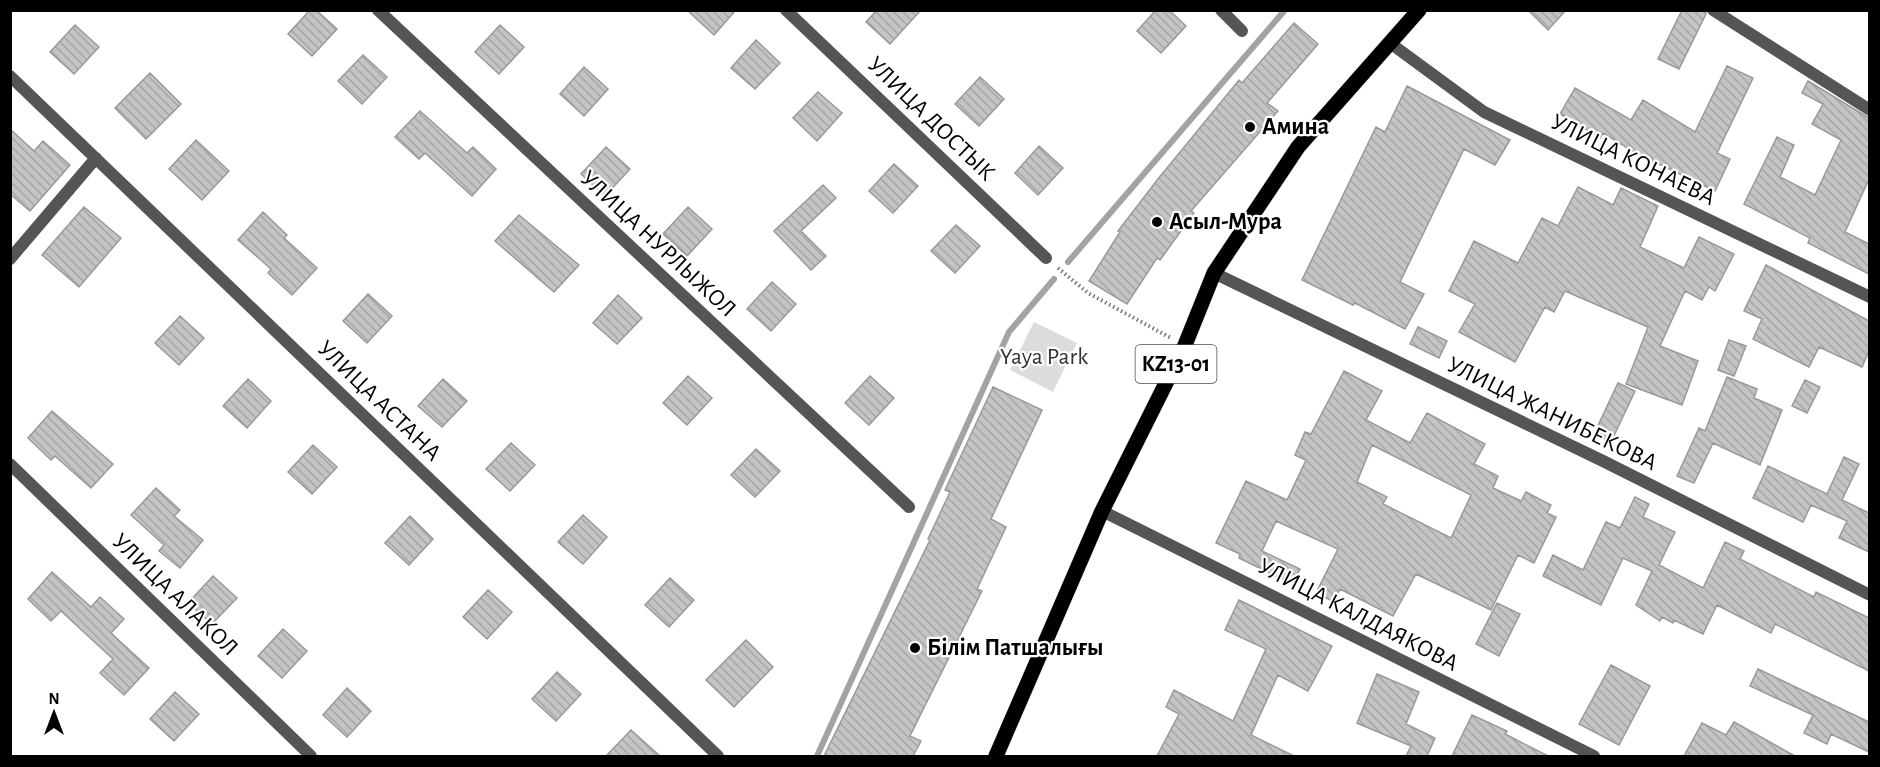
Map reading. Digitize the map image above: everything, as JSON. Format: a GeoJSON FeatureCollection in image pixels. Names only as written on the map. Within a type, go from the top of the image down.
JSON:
{"type":"FeatureCollection","features":[{"type":"Feature","properties":{"kind":"main road","name":"KZ13-01"},"geometry":{"type":"LineString","coordinates":[[996,756],[1102,511],[1185,345],[1214,273],[1298,147],[1419,10]]}},
{"type":"Feature","properties":{"kind":"street","name":"УЛИЦА НУРЛЫЖОЛ"},"geometry":{"type":"LineString","coordinates":[[378,10],[909,507]]}},
{"type":"Feature","properties":{"kind":"street","name":"УЛИЦА ДОСТЫК"},"geometry":{"type":"LineString","coordinates":[[786,10],[1046,258]]}},
{"type":"Feature","properties":{"kind":"street"},"geometry":{"type":"LineString","coordinates":[[1221,10],[1242,32]]}},
{"type":"Feature","properties":{"kind":"street"},"geometry":{"type":"LineString","coordinates":[[1713,10],[1869,110]]}},
{"type":"Feature","properties":{"kind":"street","name":"УЛИЦА КОНАЕВА"},"geometry":{"type":"LineString","coordinates":[[1390,43],[1484,112],[1869,297]]}},
{"type":"Feature","properties":{"kind":"street","name":"УЛИЦА АСТАНА"},"geometry":{"type":"LineString","coordinates":[[10,76],[718,756]]}},
{"type":"Feature","properties":{"kind":"street"},"geometry":{"type":"LineString","coordinates":[[10,259],[96,158]]}},
{"type":"Feature","properties":{"kind":"street","name":"УЛИЦА ЖАНИБЕКОВА"},"geometry":{"type":"LineString","coordinates":[[1214,273],[1603,461],[1869,595]]}},
{"type":"Feature","properties":{"kind":"street","name":"УЛИЦА АЛАКОЛ"},"geometry":{"type":"LineString","coordinates":[[10,464],[311,756]]}},
{"type":"Feature","properties":{"kind":"street","name":"УЛИЦА КАЛДАЯКОВА"},"geometry":{"type":"LineString","coordinates":[[1102,511],[1594,756]]}},
{"type":"Feature","properties":{"kind":"path"},"geometry":{"type":"LineString","coordinates":[[1046,258],[1088,293],[1185,345]]}},
{"type":"Feature","properties":{"kind":"green space","name":"Yaya Park"},"geometry":{"type":"Polygon","coordinates":[[[1034,322],[1077,343],[1053,392],[1010,370],[1034,322]]]}},
{"type":"Feature","properties":{"kind":"building"},"geometry":{"type":"Polygon","coordinates":[[[310,10],[316,10],[337,29],[312,56],[288,34],[310,10]]]}},
{"type":"Feature","properties":{"kind":"building"},"geometry":{"type":"Polygon","coordinates":[[[687,10],[736,10],[714,35],[687,10]]]}},
{"type":"Feature","properties":{"kind":"building"},"geometry":{"type":"Polygon","coordinates":[[[877,10],[921,10],[890,44],[866,22],[877,10]]]}},
{"type":"Feature","properties":{"kind":"building"},"geometry":{"type":"Polygon","coordinates":[[[1156,10],[1169,10],[1186,26],[1161,53],[1137,31],[1156,10]]]}},
{"type":"Feature","properties":{"kind":"building"},"geometry":{"type":"Polygon","coordinates":[[[1528,10],[1566,10],[1548,30],[1528,10]]]}},
{"type":"Feature","properties":{"kind":"building"},"geometry":{"type":"Polygon","coordinates":[[[1682,10],[1705,10],[1706,14],[1679,69],[1658,59],[1682,10]]]}},
{"type":"Feature","properties":{"kind":"building"},"geometry":{"type":"Polygon","coordinates":[[[1294,23],[1318,44],[1267,103],[1278,111],[1191,211],[1194,213],[1160,260],[1157,258],[1127,304],[1089,281],[1120,232],[1118,231],[1158,179],[1239,80],[1242,83],[1294,23]]]}},
{"type":"Feature","properties":{"kind":"building"},"geometry":{"type":"Polygon","coordinates":[[[75,25],[99,47],[74,74],[50,52],[75,25]]]}},
{"type":"Feature","properties":{"kind":"building"},"geometry":{"type":"Polygon","coordinates":[[[500,25],[524,47],[499,74],[475,52],[500,25]]]}},
{"type":"Feature","properties":{"kind":"building"},"geometry":{"type":"Polygon","coordinates":[[[756,40],[780,63],[755,89],[731,68],[756,40]]]}},
{"type":"Feature","properties":{"kind":"building"},"geometry":{"type":"Polygon","coordinates":[[[363,55],[387,77],[362,104],[338,81],[363,55]]]}},
{"type":"Feature","properties":{"kind":"building"},"geometry":{"type":"Polygon","coordinates":[[[1727,66],[1753,78],[1717,153],[1730,159],[1715,191],[1655,162],[1654,164],[1603,133],[1600,138],[1560,114],[1575,88],[1631,120],[1643,100],[1695,132],[1727,66]]]}},
{"type":"Feature","properties":{"kind":"building"},"geometry":{"type":"Polygon","coordinates":[[[584,67],[608,89],[584,116],[560,94],[584,67]]]}},
{"type":"Feature","properties":{"kind":"building"},"geometry":{"type":"Polygon","coordinates":[[[150,73],[181,104],[146,139],[115,108],[150,73]]]}},
{"type":"Feature","properties":{"kind":"building"},"geometry":{"type":"Polygon","coordinates":[[[980,77],[1004,99],[979,126],[955,104],[980,77]]]}},
{"type":"Feature","properties":{"kind":"building"},"geometry":{"type":"Polygon","coordinates":[[[1808,81],[1869,118],[1869,179],[1845,232],[1869,244],[1869,274],[1808,243],[1810,238],[1744,204],[1777,137],[1794,145],[1780,177],[1815,195],[1841,140],[1812,124],[1823,104],[1802,93],[1808,81]]]}},
{"type":"Feature","properties":{"kind":"building"},"geometry":{"type":"Polygon","coordinates":[[[1407,86],[1510,140],[1495,165],[1464,149],[1400,282],[1424,294],[1405,329],[1355,303],[1353,305],[1302,280],[1376,127],[1385,132],[1407,86]]]}},
{"type":"Feature","properties":{"kind":"building"},"geometry":{"type":"Polygon","coordinates":[[[818,92],[842,113],[817,141],[793,118],[818,92]]]}},
{"type":"Feature","properties":{"kind":"building"},"geometry":{"type":"Polygon","coordinates":[[[420,111],[467,153],[473,147],[496,169],[472,196],[425,153],[419,159],[395,137],[420,111]]]}},
{"type":"Feature","properties":{"kind":"building"},"geometry":{"type":"Polygon","coordinates":[[[10,129],[34,151],[43,141],[70,165],[30,211],[10,194],[10,129]]]}},
{"type":"Feature","properties":{"kind":"building"},"geometry":{"type":"Polygon","coordinates":[[[196,140],[229,171],[202,200],[169,169],[196,140]]]}},
{"type":"Feature","properties":{"kind":"building"},"geometry":{"type":"Polygon","coordinates":[[[1039,146],[1063,168],[1038,195],[1015,173],[1039,146]]]}},
{"type":"Feature","properties":{"kind":"building"},"geometry":{"type":"Polygon","coordinates":[[[606,147],[630,169],[605,196],[581,174],[606,147]]]}},
{"type":"Feature","properties":{"kind":"building"},"geometry":{"type":"Polygon","coordinates":[[[894,164],[918,186],[893,213],[869,191],[894,164]]]}},
{"type":"Feature","properties":{"kind":"building"},"geometry":{"type":"Polygon","coordinates":[[[823,185],[836,198],[801,231],[826,256],[811,270],[774,231],[823,185]]]}},
{"type":"Feature","properties":{"kind":"building"},"geometry":{"type":"Polygon","coordinates":[[[1578,187],[1613,205],[1621,188],[1658,206],[1640,247],[1684,268],[1699,237],[1734,254],[1715,291],[1709,287],[1702,300],[1685,291],[1660,346],[1698,361],[1682,405],[1626,384],[1648,327],[1565,291],[1554,312],[1545,307],[1515,362],[1459,332],[1475,304],[1449,291],[1474,241],[1518,263],[1542,218],[1558,226],[1578,187]]]}},
{"type":"Feature","properties":{"kind":"building"},"geometry":{"type":"Polygon","coordinates":[[[84,207],[121,238],[79,287],[42,255],[84,207]]]}},
{"type":"Feature","properties":{"kind":"building"},"geometry":{"type":"Polygon","coordinates":[[[688,207],[712,229],[687,256],[663,234],[688,207]]]}},
{"type":"Feature","properties":{"kind":"building"},"geometry":{"type":"Polygon","coordinates":[[[263,212],[287,235],[284,238],[317,268],[292,295],[268,273],[271,269],[238,240],[263,212]]]}},
{"type":"Feature","properties":{"kind":"building"},"geometry":{"type":"Polygon","coordinates":[[[519,215],[579,265],[554,292],[495,241],[519,215]]]}},
{"type":"Feature","properties":{"kind":"building"},"geometry":{"type":"Polygon","coordinates":[[[956,225],[980,246],[955,273],[931,251],[956,225]]]}},
{"type":"Feature","properties":{"kind":"building"},"geometry":{"type":"Polygon","coordinates":[[[1766,265],[1869,321],[1869,351],[1862,367],[1819,347],[1809,367],[1753,339],[1762,319],[1744,311],[1766,265]]]}},
{"type":"Feature","properties":{"kind":"building"},"geometry":{"type":"Polygon","coordinates":[[[772,282],[796,304],[771,331],[747,309],[772,282]]]}},
{"type":"Feature","properties":{"kind":"building"},"geometry":{"type":"Polygon","coordinates":[[[368,294],[392,316],[367,343],[343,321],[368,294]]]}},
{"type":"Feature","properties":{"kind":"building"},"geometry":{"type":"Polygon","coordinates":[[[618,295],[642,318],[617,344],[593,323],[618,295]]]}},
{"type":"Feature","properties":{"kind":"building"},"geometry":{"type":"Polygon","coordinates":[[[180,316],[204,338],[179,365],[155,343],[180,316]]]}},
{"type":"Feature","properties":{"kind":"building"},"geometry":{"type":"Polygon","coordinates":[[[1418,327],[1447,341],[1439,358],[1410,344],[1418,327]]]}},
{"type":"Feature","properties":{"kind":"building"},"geometry":{"type":"Polygon","coordinates":[[[1729,340],[1746,346],[1734,376],[1718,370],[1729,340]]]}},
{"type":"Feature","properties":{"kind":"building"},"geometry":{"type":"Polygon","coordinates":[[[1344,371],[1382,391],[1366,420],[1410,443],[1427,413],[1485,444],[1474,464],[1498,476],[1493,488],[1521,501],[1526,492],[1551,505],[1547,513],[1556,517],[1534,563],[1518,555],[1491,610],[1416,574],[1393,616],[1340,589],[1334,602],[1316,593],[1338,549],[1276,521],[1262,551],[1300,569],[1292,584],[1239,558],[1240,554],[1216,543],[1246,481],[1287,500],[1306,460],[1295,455],[1305,432],[1311,434],[1344,371]],[[1372,445],[1357,482],[1387,497],[1383,504],[1451,538],[1471,495],[1372,445]]]}},
{"type":"Feature","properties":{"kind":"building"},"geometry":{"type":"Polygon","coordinates":[[[688,376],[712,398],[687,425],[663,403],[688,376]]]}},
{"type":"Feature","properties":{"kind":"building"},"geometry":{"type":"Polygon","coordinates":[[[870,376],[894,398],[869,425],[845,403],[870,376]]]}},
{"type":"Feature","properties":{"kind":"building"},"geometry":{"type":"Polygon","coordinates":[[[1727,377],[1757,389],[1754,398],[1782,410],[1760,465],[1713,443],[1694,483],[1677,476],[1699,428],[1705,431],[1727,377]]]}},
{"type":"Feature","properties":{"kind":"building"},"geometry":{"type":"Polygon","coordinates":[[[248,379],[271,401],[247,428],[223,406],[248,379]]]}},
{"type":"Feature","properties":{"kind":"building"},"geometry":{"type":"Polygon","coordinates":[[[443,379],[467,401],[442,427],[418,406],[443,379]]]}},
{"type":"Feature","properties":{"kind":"building"},"geometry":{"type":"Polygon","coordinates":[[[1805,380],[1820,387],[1807,413],[1792,406],[1805,380]]]}},
{"type":"Feature","properties":{"kind":"building"},"geometry":{"type":"Polygon","coordinates":[[[1618,383],[1635,391],[1611,442],[1594,434],[1618,383]]]}},
{"type":"Feature","properties":{"kind":"building"},"geometry":{"type":"Polygon","coordinates":[[[993,387],[1042,410],[991,519],[1006,527],[977,589],[982,591],[910,736],[921,741],[913,756],[824,756],[930,540],[928,539],[950,492],[945,490],[993,387]]]}},
{"type":"Feature","properties":{"kind":"building"},"geometry":{"type":"Polygon","coordinates":[[[52,411],[113,464],[91,488],[55,456],[51,460],[28,438],[52,411]]]}},
{"type":"Feature","properties":{"kind":"building"},"geometry":{"type":"Polygon","coordinates":[[[511,443],[535,465],[510,491],[486,469],[511,443]]]}},
{"type":"Feature","properties":{"kind":"building"},"geometry":{"type":"Polygon","coordinates":[[[313,445],[337,467],[312,494],[288,472],[313,445]]]}},
{"type":"Feature","properties":{"kind":"building"},"geometry":{"type":"Polygon","coordinates":[[[756,449],[780,471],[755,497],[731,475],[756,449]]]}},
{"type":"Feature","properties":{"kind":"building"},"geometry":{"type":"Polygon","coordinates":[[[1844,457],[1859,464],[1842,500],[1869,513],[1869,552],[1839,538],[1847,521],[1811,505],[1803,522],[1753,498],[1768,466],[1827,494],[1844,457]]]}},
{"type":"Feature","properties":{"kind":"building"},"geometry":{"type":"Polygon","coordinates":[[[156,488],[180,510],[174,516],[203,540],[180,568],[159,551],[164,545],[131,515],[156,488]]]}},
{"type":"Feature","properties":{"kind":"building"},"geometry":{"type":"Polygon","coordinates":[[[1635,497],[1649,504],[1643,517],[1675,532],[1659,565],[1703,588],[1725,542],[1744,551],[1740,559],[1814,597],[1816,592],[1869,618],[1869,671],[1775,624],[1771,633],[1717,605],[1703,634],[1674,620],[1673,623],[1662,617],[1660,621],[1636,605],[1652,571],[1623,558],[1601,605],[1543,576],[1553,555],[1583,570],[1606,522],[1620,528],[1635,497]]]}},
{"type":"Feature","properties":{"kind":"building"},"geometry":{"type":"Polygon","coordinates":[[[583,515],[607,537],[583,564],[558,542],[583,515]]]}},
{"type":"Feature","properties":{"kind":"building"},"geometry":{"type":"Polygon","coordinates":[[[410,516],[433,539],[409,565],[385,543],[410,516]]]}},
{"type":"Feature","properties":{"kind":"building"},"geometry":{"type":"Polygon","coordinates":[[[52,572],[91,607],[100,597],[124,619],[111,633],[149,668],[124,695],[100,673],[113,659],[61,611],[51,621],[28,599],[52,572]]]}},
{"type":"Feature","properties":{"kind":"building"},"geometry":{"type":"Polygon","coordinates":[[[213,576],[237,598],[212,624],[188,603],[213,576]]]}},
{"type":"Feature","properties":{"kind":"building"},"geometry":{"type":"Polygon","coordinates":[[[670,578],[694,600],[669,627],[645,605],[670,578]]]}},
{"type":"Feature","properties":{"kind":"building"},"geometry":{"type":"Polygon","coordinates":[[[488,590],[512,612],[487,639],[463,617],[488,590]]]}},
{"type":"Feature","properties":{"kind":"building"},"geometry":{"type":"Polygon","coordinates":[[[1239,600],[1332,646],[1308,691],[1278,675],[1251,735],[1294,756],[1157,756],[1179,714],[1166,707],[1174,690],[1233,721],[1266,649],[1225,630],[1239,600]]]}},
{"type":"Feature","properties":{"kind":"building"},"geometry":{"type":"Polygon","coordinates":[[[1497,603],[1520,614],[1499,656],[1476,644],[1497,603]]]}},
{"type":"Feature","properties":{"kind":"building"},"geometry":{"type":"Polygon","coordinates":[[[283,629],[307,651],[282,678],[258,656],[283,629]]]}},
{"type":"Feature","properties":{"kind":"building"},"geometry":{"type":"Polygon","coordinates":[[[746,640],[773,667],[734,707],[706,680],[746,640]]]}},
{"type":"Feature","properties":{"kind":"building"},"geometry":{"type":"Polygon","coordinates":[[[1611,665],[1650,686],[1619,745],[1579,724],[1611,665]]]}},
{"type":"Feature","properties":{"kind":"building"},"geometry":{"type":"Polygon","coordinates":[[[1758,669],[1869,722],[1869,752],[1831,734],[1827,744],[1804,733],[1813,715],[1750,686],[1758,669]]]}},
{"type":"Feature","properties":{"kind":"building"},"geometry":{"type":"Polygon","coordinates":[[[557,672],[581,694],[556,721],[532,699],[557,672]]]}},
{"type":"Feature","properties":{"kind":"building"},"geometry":{"type":"Polygon","coordinates":[[[1377,674],[1419,692],[1406,724],[1435,738],[1427,756],[1406,756],[1411,746],[1357,723],[1377,674]]]}},
{"type":"Feature","properties":{"kind":"building"},"geometry":{"type":"Polygon","coordinates":[[[347,688],[371,711],[347,737],[323,715],[347,688]]]}},
{"type":"Feature","properties":{"kind":"building"},"geometry":{"type":"Polygon","coordinates":[[[175,692],[199,714],[174,741],[150,719],[175,692]]]}},
{"type":"Feature","properties":{"kind":"building"},"geometry":{"type":"Polygon","coordinates":[[[1472,715],[1507,731],[1505,734],[1548,756],[1452,756],[1472,715]]]}},
{"type":"Feature","properties":{"kind":"building"},"geometry":{"type":"Polygon","coordinates":[[[1734,722],[1795,756],[1684,756],[1702,723],[1726,735],[1734,722]]]}},
{"type":"Feature","properties":{"kind":"building"},"geometry":{"type":"Polygon","coordinates":[[[631,730],[660,756],[606,756],[631,730]]]}},
{"type":"Feature","properties":{"kind":"waterway"},"geometry":{"type":"LineString","coordinates":[[1068,262],[1285,10]]}},
{"type":"Feature","properties":{"kind":"waterway"},"geometry":{"type":"LineString","coordinates":[[817,756],[1009,332],[1054,279]]}},
{"type":"Feature","properties":{"kind":"place","name":"Амина"},"geometry":{"type":"Point","coordinates":[1250,127]}},
{"type":"Feature","properties":{"kind":"place","name":"Асыл-Мура"},"geometry":{"type":"Point","coordinates":[1157,222]}},
{"type":"Feature","properties":{"kind":"place","name":"Білім Патшалығы"},"geometry":{"type":"Point","coordinates":[915,648]}}]}
